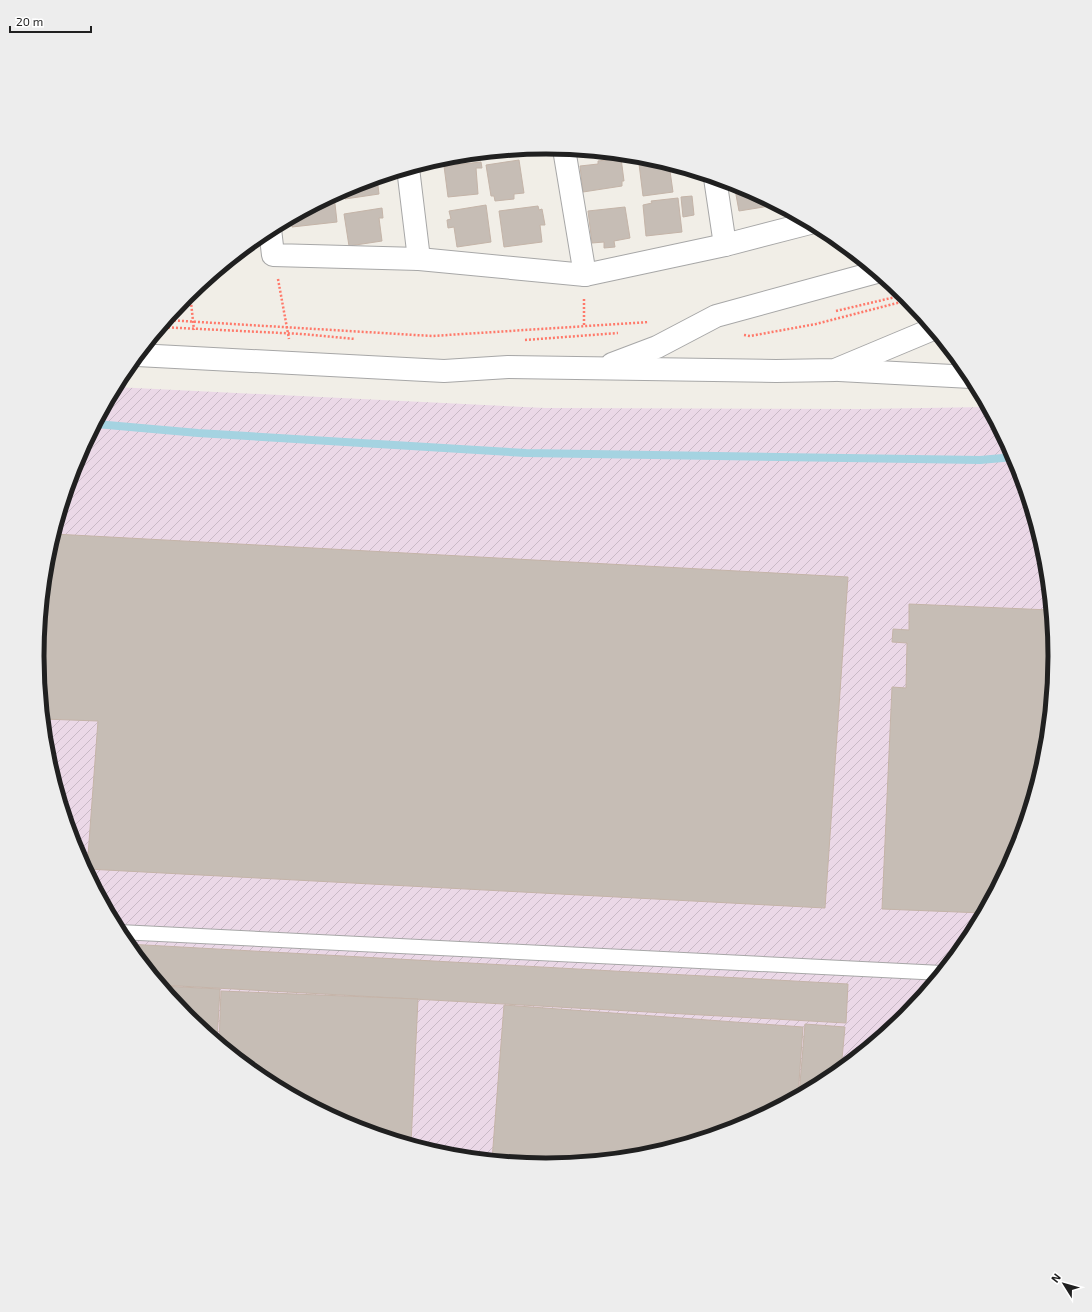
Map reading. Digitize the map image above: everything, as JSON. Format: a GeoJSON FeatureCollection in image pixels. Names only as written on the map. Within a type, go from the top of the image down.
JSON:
{"type":"FeatureCollection","features":[{"type":"Feature","properties":{"kind":"street"},"geometry":{"type":"LineString","coordinates":[[565,155],[584,274]]}},
{"type":"Feature","properties":{"kind":"street"},"geometry":{"type":"LineString","coordinates":[[409,173],[419,259]]}},
{"type":"Feature","properties":{"kind":"street"},"geometry":{"type":"LineString","coordinates":[[716,184],[725,245]]}},
{"type":"Feature","properties":{"kind":"street"},"geometry":{"type":"LineString","coordinates":[[271,237],[273,255],[419,259],[584,274],[725,245],[803,225]]}},
{"type":"Feature","properties":{"kind":"street"},"geometry":{"type":"LineString","coordinates":[[600,368],[657,347],[716,316],[870,274]]}},
{"type":"Feature","properties":{"kind":"street"},"geometry":{"type":"LineString","coordinates":[[835,370],[927,330]]}},
{"type":"Feature","properties":{"kind":"street"},"geometry":{"type":"LineString","coordinates":[[144,356],[444,371],[508,367],[835,370],[963,377]]}},
{"type":"Feature","properties":{"kind":"lane"},"geometry":{"type":"LineString","coordinates":[[127,932],[936,972]]}},
{"type":"Feature","properties":{"kind":"path"},"geometry":{"type":"LineString","coordinates":[[273,255],[294,363]]}},
{"type":"Feature","properties":{"kind":"path"},"geometry":{"type":"LineString","coordinates":[[191,301],[197,359]]}},
{"type":"Feature","properties":{"kind":"path"},"geometry":{"type":"LineString","coordinates":[[743,335],[750,336],[816,324],[902,302]]}},
{"type":"Feature","properties":{"kind":"path"},"geometry":{"type":"LineString","coordinates":[[173,321],[432,336],[655,321]]}},
{"type":"Feature","properties":{"kind":"path"},"geometry":{"type":"LineString","coordinates":[[166,328],[302,334],[356,340]]}},
{"type":"Feature","properties":{"kind":"path"},"geometry":{"type":"LineString","coordinates":[[518,341],[625,333]]}},
{"type":"Feature","properties":{"kind":"shaded area"},"geometry":{"type":"Polygon","coordinates":[[[122,387],[545,408],[864,409],[982,407],[1010,464],[1031,526],[1044,590],[1048,656],[1044,722],[1031,786],[1010,848],[996,878],[981,907],[944,962],[901,1011],[852,1054],[797,1091],[768,1106],[738,1120],[676,1141],[612,1154],[579,1157],[513,1157],[480,1154],[416,1141],[385,1131],[354,1120],[295,1091],[240,1054],[215,1033],[191,1011],[148,962],[111,907],[82,848],[61,786],[48,722],[45,689],[45,623],[48,590],[61,526],[82,464],[111,405],[122,387]]]}},
{"type":"Feature","properties":{"kind":"building"},"geometry":{"type":"Polygon","coordinates":[[[616,159],[621,160],[624,181],[622,181],[622,186],[583,192],[580,166],[598,164],[598,161],[616,159]]]}},
{"type":"Feature","properties":{"kind":"building"},"geometry":{"type":"Polygon","coordinates":[[[519,160],[524,193],[514,194],[514,199],[495,201],[494,196],[491,196],[486,165],[519,160]]]}},
{"type":"Feature","properties":{"kind":"building"},"geometry":{"type":"Polygon","coordinates":[[[481,162],[482,168],[476,168],[478,194],[448,197],[444,166],[481,162]]]}},
{"type":"Feature","properties":{"kind":"building"},"geometry":{"type":"Polygon","coordinates":[[[639,163],[670,170],[673,192],[643,196],[639,163]]]}},
{"type":"Feature","properties":{"kind":"building"},"geometry":{"type":"Polygon","coordinates":[[[378,184],[379,194],[345,199],[345,196],[378,184]]]}},
{"type":"Feature","properties":{"kind":"building"},"geometry":{"type":"Polygon","coordinates":[[[735,191],[768,206],[739,211],[735,191]]]}},
{"type":"Feature","properties":{"kind":"building"},"geometry":{"type":"Polygon","coordinates":[[[692,196],[694,215],[683,217],[681,197],[692,196]]]}},
{"type":"Feature","properties":{"kind":"building"},"geometry":{"type":"Polygon","coordinates":[[[678,198],[682,232],[646,236],[643,205],[652,203],[651,201],[678,198]]]}},
{"type":"Feature","properties":{"kind":"building"},"geometry":{"type":"Polygon","coordinates":[[[335,201],[337,222],[292,227],[292,223],[295,221],[335,201]]]}},
{"type":"Feature","properties":{"kind":"building"},"geometry":{"type":"Polygon","coordinates":[[[486,205],[491,242],[457,247],[454,227],[448,228],[447,220],[451,219],[449,211],[486,205]]]}},
{"type":"Feature","properties":{"kind":"building"},"geometry":{"type":"Polygon","coordinates":[[[538,206],[539,210],[542,209],[545,225],[540,225],[542,242],[504,247],[499,211],[538,206]]]}},
{"type":"Feature","properties":{"kind":"building"},"geometry":{"type":"Polygon","coordinates":[[[625,207],[630,238],[614,241],[615,247],[604,248],[604,242],[592,243],[588,211],[625,207]]]}},
{"type":"Feature","properties":{"kind":"building"},"geometry":{"type":"Polygon","coordinates":[[[382,208],[383,218],[379,218],[382,241],[349,246],[344,214],[382,208]]]}},
{"type":"Feature","properties":{"kind":"building"},"geometry":{"type":"Polygon","coordinates":[[[59,534],[848,577],[825,908],[92,869],[88,860],[98,721],[48,719],[44,656],[45,623],[48,590],[59,534]]]}},
{"type":"Feature","properties":{"kind":"building"},"geometry":{"type":"Polygon","coordinates":[[[909,604],[1046,610],[1048,656],[1047,689],[1044,722],[1031,786],[1010,848],[977,913],[882,909],[892,687],[906,688],[907,643],[892,642],[893,629],[909,630],[909,604]]]}},
{"type":"Feature","properties":{"kind":"building"},"geometry":{"type":"Polygon","coordinates":[[[136,944],[848,984],[846,1023],[168,985],[136,944]]]}},
{"type":"Feature","properties":{"kind":"building"},"geometry":{"type":"Polygon","coordinates":[[[168,986],[220,989],[217,1035],[191,1011],[168,986]]]}},
{"type":"Feature","properties":{"kind":"building"},"geometry":{"type":"Polygon","coordinates":[[[221,991],[418,999],[411,1139],[354,1120],[295,1091],[240,1054],[219,1037],[221,991]]]}},
{"type":"Feature","properties":{"kind":"building"},"geometry":{"type":"Polygon","coordinates":[[[504,1005],[803,1027],[798,1090],[738,1120],[676,1141],[612,1154],[546,1158],[492,1155],[504,1005]]]}},
{"type":"Feature","properties":{"kind":"building"},"geometry":{"type":"Polygon","coordinates":[[[805,1024],[845,1027],[842,1061],[799,1089],[805,1024]]]}},
{"type":"Feature","properties":{"kind":"waterway"},"geometry":{"type":"LineString","coordinates":[[101,424],[198,433],[526,453],[980,460],[1007,458]]}}]}
